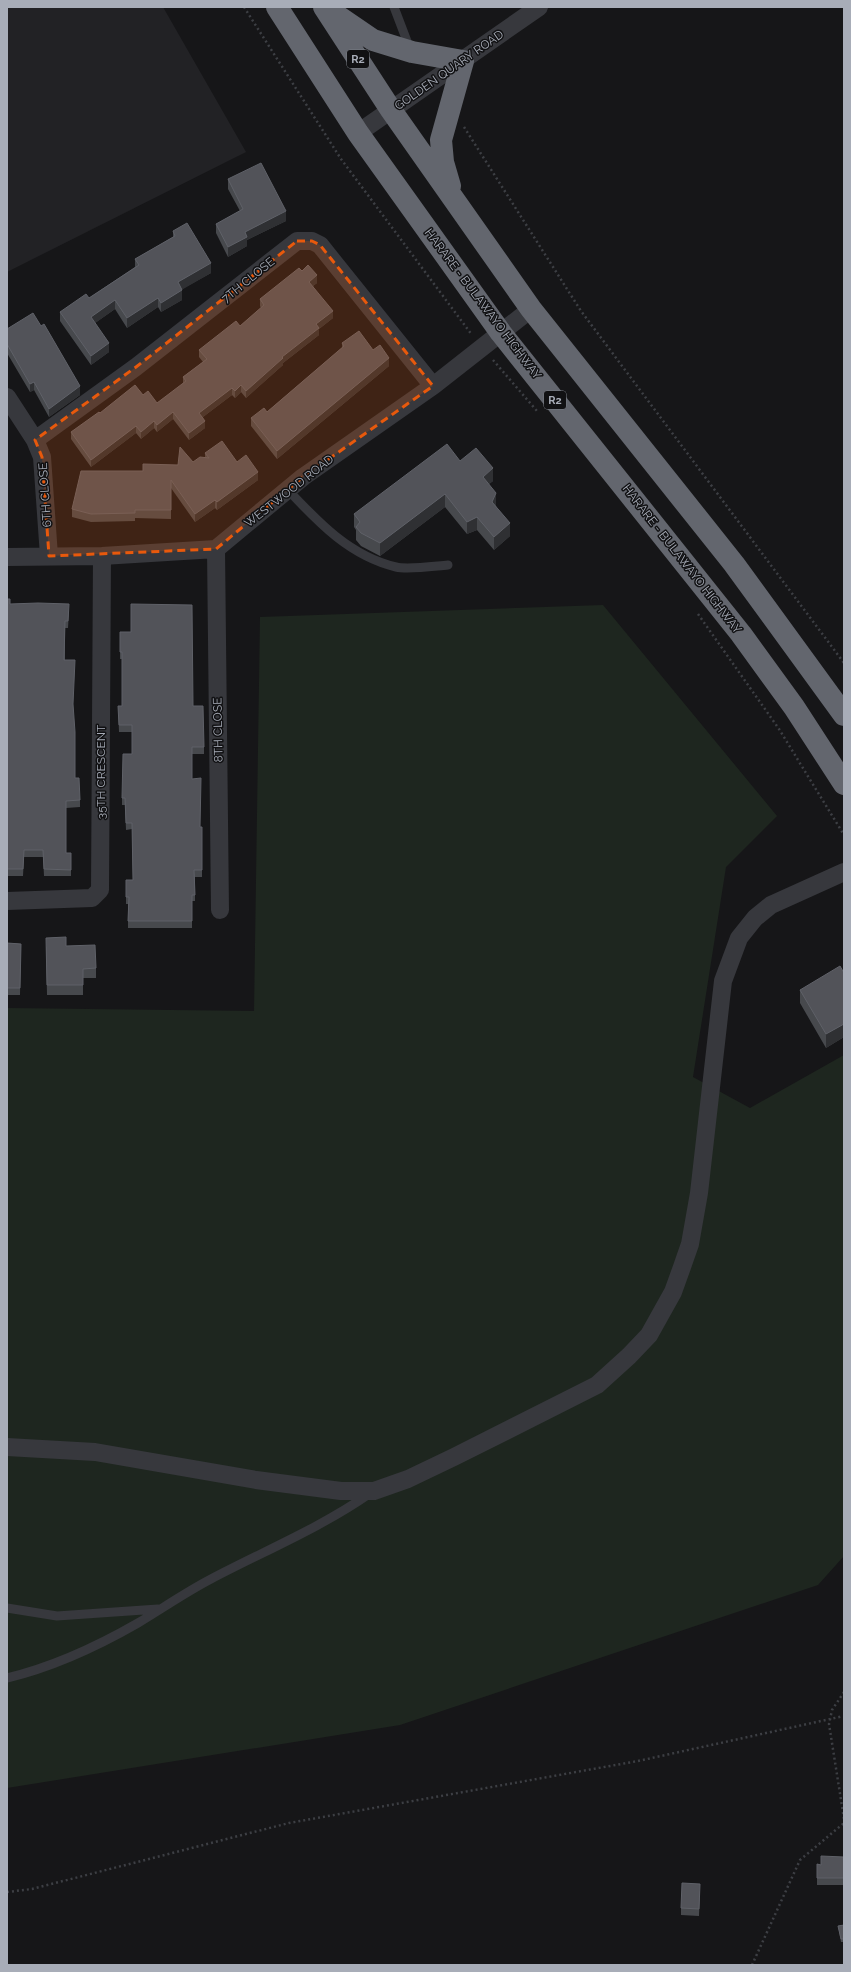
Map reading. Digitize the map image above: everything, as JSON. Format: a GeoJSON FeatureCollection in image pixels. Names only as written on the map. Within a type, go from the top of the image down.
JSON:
{"type":"FeatureCollection","features":[{"type":"Feature","properties":{"kind":"highway","name":"HARARE - BULAWAYO HIGHWAY"},"geometry":{"type":"LineString","coordinates":[[277,7],[358,133],[501,333],[741,634],[794,707],[844,784]]}},
{"type":"Feature","properties":{"kind":"highway"},"geometry":{"type":"LineString","coordinates":[[324,7],[374,40],[412,52],[463,61],[441,140],[443,162],[454,201]]}},
{"type":"Feature","properties":{"kind":"highway","name":"R2"},"geometry":{"type":"LineString","coordinates":[[324,7],[391,110],[531,309],[734,564],[844,715]]}},
{"type":"Feature","properties":{"kind":"street","name":"GOLDEN QUARY ROAD"},"geometry":{"type":"LineString","coordinates":[[358,133],[539,7]]}},
{"type":"Feature","properties":{"kind":"street","name":"7TH CLOSE"},"geometry":{"type":"LineString","coordinates":[[35,440],[136,367],[297,240],[305,239],[320,245],[432,386]]}},
{"type":"Feature","properties":{"kind":"street","name":"WESTWOOD ROAD"},"geometry":{"type":"LineString","coordinates":[[216,549],[288,490],[432,386],[531,309]]}},
{"type":"Feature","properties":{"kind":"street","name":"6TH CLOSE"},"geometry":{"type":"LineString","coordinates":[[7,396],[35,440],[42,457],[49,556]]}},
{"type":"Feature","properties":{"kind":"street"},"geometry":{"type":"LineString","coordinates":[[7,557],[102,556],[216,549]]}},
{"type":"Feature","properties":{"kind":"street","name":"8TH CLOSE"},"geometry":{"type":"LineString","coordinates":[[216,549],[220,910]]}},
{"type":"Feature","properties":{"kind":"street","name":"35TH CRESCENT"},"geometry":{"type":"LineString","coordinates":[[7,901],[92,898],[97,894],[101,886],[102,556]]}},
{"type":"Feature","properties":{"kind":"street"},"geometry":{"type":"LineString","coordinates":[[7,1447],[95,1452],[256,1480],[341,1491],[374,1490],[408,1479],[597,1385],[629,1356],[649,1335],[673,1292],[690,1244],[699,1193],[723,981],[736,944],[755,918],[771,906],[844,872]]}},
{"type":"Feature","properties":{"kind":"lane"},"geometry":{"type":"LineString","coordinates":[[394,7],[412,52]]}},
{"type":"Feature","properties":{"kind":"lane"},"geometry":{"type":"LineString","coordinates":[[288,490],[324,528],[358,553],[397,567],[448,565]]}},
{"type":"Feature","properties":{"kind":"lane"},"geometry":{"type":"LineString","coordinates":[[7,1678],[50,1665],[104,1640],[139,1622],[211,1579],[329,1519],[374,1490]]}},
{"type":"Feature","properties":{"kind":"lane"},"geometry":{"type":"LineString","coordinates":[[7,1608],[57,1616],[159,1609]]}},
{"type":"Feature","properties":{"kind":"path"},"geometry":{"type":"LineString","coordinates":[[451,106],[581,312],[844,663]]}},
{"type":"Feature","properties":{"kind":"path"},"geometry":{"type":"LineString","coordinates":[[844,1692],[832,1710],[830,1719],[831,1746],[844,1819]]}},
{"type":"Feature","properties":{"kind":"path"},"geometry":{"type":"LineString","coordinates":[[7,1892],[32,1889],[289,1823],[638,1761],[844,1716]]}},
{"type":"Feature","properties":{"kind":"path"},"geometry":{"type":"LineString","coordinates":[[752,1965],[800,1860],[844,1822]]}},
{"type":"Feature","properties":{"kind":"highlighted area"},"geometry":{"type":"Polygon","coordinates":[[[297,241],[312,241],[320,245],[433,386],[303,477],[216,549],[49,556],[42,457],[35,440],[136,367],[297,241]]]}},
{"type":"Feature","properties":{"kind":"shaded area"},"geometry":{"type":"Polygon","coordinates":[[[7,7],[163,7],[246,152],[7,272],[7,7]]]}},
{"type":"Feature","properties":{"kind":"shaded area"},"geometry":{"type":"Polygon","coordinates":[[[603,605],[777,816],[726,867],[693,1077],[750,1108],[844,1055],[844,1556],[818,1585],[400,1725],[7,1788],[7,1008],[254,1011],[260,617],[603,605]]]}},
{"type":"Feature","properties":{"kind":"building"},"geometry":{"type":"Polygon","coordinates":[[[261,163],[286,211],[245,232],[247,237],[228,247],[216,224],[243,209],[228,179],[261,163]]]}},
{"type":"Feature","properties":{"kind":"building"},"geometry":{"type":"Polygon","coordinates":[[[187,223],[211,263],[178,282],[182,290],[161,303],[158,298],[127,318],[115,300],[91,317],[109,343],[91,356],[60,312],[86,294],[89,298],[139,265],[135,259],[175,236],[173,231],[187,223]]]}},
{"type":"Feature","properties":{"kind":"building"},"geometry":{"type":"Polygon","coordinates":[[[308,265],[317,275],[309,282],[333,311],[316,324],[319,328],[282,357],[283,358],[246,391],[241,385],[235,391],[232,388],[199,413],[205,421],[189,433],[173,412],[157,425],[154,421],[141,432],[136,426],[91,460],[71,432],[99,412],[100,413],[135,385],[143,395],[148,391],[157,403],[186,381],[183,377],[207,359],[199,350],[236,321],[240,326],[264,305],[260,299],[299,268],[302,271],[308,265]]]}},
{"type":"Feature","properties":{"kind":"building"},"geometry":{"type":"Polygon","coordinates":[[[33,313],[41,326],[44,324],[80,386],[49,409],[34,382],[30,384],[7,344],[7,329],[33,313]]]}},
{"type":"Feature","properties":{"kind":"building"},"geometry":{"type":"Polygon","coordinates":[[[359,331],[373,350],[380,345],[389,358],[277,451],[251,418],[264,408],[267,412],[344,346],[342,343],[359,331]]]}},
{"type":"Feature","properties":{"kind":"building"},"geometry":{"type":"Polygon","coordinates":[[[222,441],[237,462],[246,455],[258,472],[217,502],[215,500],[195,514],[171,480],[171,510],[135,510],[135,513],[91,514],[72,509],[81,471],[143,471],[143,464],[178,465],[180,447],[193,462],[200,457],[209,458],[205,453],[222,441]]]}},
{"type":"Feature","properties":{"kind":"building"},"geometry":{"type":"Polygon","coordinates":[[[447,444],[460,461],[476,448],[493,468],[483,477],[496,493],[492,502],[510,523],[494,537],[477,517],[467,522],[445,494],[380,543],[361,533],[356,527],[360,522],[354,514],[447,444]]]}},
{"type":"Feature","properties":{"kind":"building"},"geometry":{"type":"Polygon","coordinates":[[[7,599],[10,599],[10,604],[69,604],[68,621],[65,621],[64,660],[75,660],[73,704],[75,732],[75,778],[79,778],[80,800],[66,801],[66,853],[71,853],[71,870],[44,869],[43,850],[24,850],[23,869],[7,869],[7,599]]]}},
{"type":"Feature","properties":{"kind":"building"},"geometry":{"type":"Polygon","coordinates":[[[131,604],[192,605],[193,706],[203,706],[204,747],[192,747],[192,779],[201,778],[200,827],[202,827],[202,870],[194,870],[195,895],[192,895],[192,921],[128,921],[129,897],[126,897],[126,880],[133,880],[132,823],[126,823],[125,798],[122,798],[123,754],[132,754],[132,725],[119,725],[118,706],[122,706],[122,652],[120,652],[120,632],[131,632],[131,604]]]}},
{"type":"Feature","properties":{"kind":"building"},"geometry":{"type":"Polygon","coordinates":[[[66,937],[66,946],[95,945],[96,968],[83,969],[83,985],[47,985],[46,938],[66,937]]]}},
{"type":"Feature","properties":{"kind":"building"},"geometry":{"type":"Polygon","coordinates":[[[7,943],[21,944],[20,988],[7,988],[7,943]]]}},
{"type":"Feature","properties":{"kind":"building"},"geometry":{"type":"Polygon","coordinates":[[[840,966],[844,973],[844,1024],[826,1034],[800,990],[840,966]]]}},
{"type":"Feature","properties":{"kind":"building"},"geometry":{"type":"Polygon","coordinates":[[[821,1856],[844,1857],[844,1878],[817,1878],[817,1864],[821,1865],[821,1856]]]}},
{"type":"Feature","properties":{"kind":"building"},"geometry":{"type":"Polygon","coordinates":[[[682,1883],[700,1884],[699,1909],[681,1908],[682,1883]]]}},
{"type":"Feature","properties":{"kind":"building"},"geometry":{"type":"Polygon","coordinates":[[[844,1925],[844,1939],[841,1939],[838,1926],[844,1925]]]}}]}
